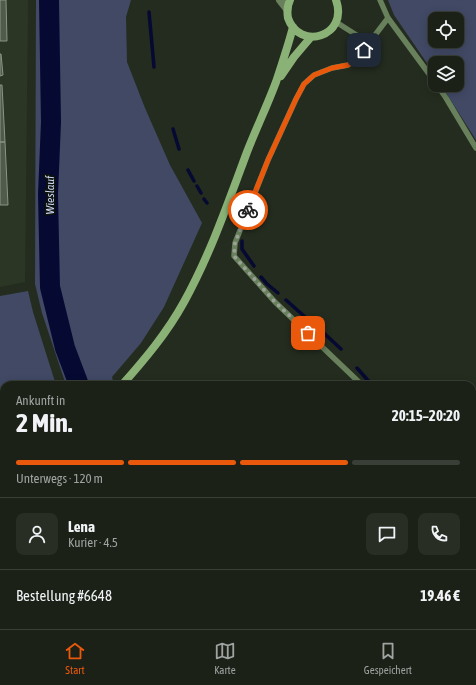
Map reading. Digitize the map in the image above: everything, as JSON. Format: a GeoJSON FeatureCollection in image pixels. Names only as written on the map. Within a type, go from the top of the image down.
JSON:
{"type":"FeatureCollection","features":[{"type":"Feature","properties":{"kind":"main road"},"geometry":{"type":"LineString","coordinates":[[290,0],[287,9],[290,22],[298,32],[311,37],[319,36],[332,29],[339,15],[336,0]]}},
{"type":"Feature","properties":{"kind":"main road"},"geometry":{"type":"LineString","coordinates":[[126,381],[162,337],[183,304],[196,277],[218,227],[275,83],[293,27]]}},
{"type":"Feature","properties":{"kind":"main road"},"geometry":{"type":"LineString","coordinates":[[275,83],[311,37]]}},
{"type":"Feature","properties":{"kind":"street"},"geometry":{"type":"LineString","coordinates":[[280,0],[287,9]]}},
{"type":"Feature","properties":{"kind":"lane"},"geometry":{"type":"LineString","coordinates":[[380,0],[388,18],[428,72]]}},
{"type":"Feature","properties":{"kind":"lane"},"geometry":{"type":"LineString","coordinates":[[358,381],[275,302],[234,256],[235,243],[268,160],[304,84],[314,75],[332,68],[348,65],[358,58],[388,18]]}},
{"type":"Feature","properties":{"kind":"lane"},"geometry":{"type":"LineString","coordinates":[[336,22],[369,43]]}},
{"type":"Feature","properties":{"kind":"lane"},"geometry":{"type":"LineString","coordinates":[[442,92],[476,148]]}},
{"type":"Feature","properties":{"kind":"shaded area"},"geometry":{"type":"Polygon","coordinates":[[[0,0],[28,0],[25,282],[0,287],[0,0]]]}},
{"type":"Feature","properties":{"kind":"shaded area"},"geometry":{"type":"Polygon","coordinates":[[[36,0],[131,0],[126,17],[127,62],[170,165],[202,223],[164,307],[141,343],[112,377],[113,381],[65,381],[42,313],[35,284],[36,0]]]}},
{"type":"Feature","properties":{"kind":"shaded area"},"geometry":{"type":"Polygon","coordinates":[[[388,0],[476,0],[476,140],[445,92],[464,92],[464,56],[428,56],[428,65],[394,15],[388,0]]]}},
{"type":"Feature","properties":{"kind":"shaded area"},"geometry":{"type":"Polygon","coordinates":[[[28,291],[55,381],[0,381],[0,296],[28,291]]]}},
{"type":"Feature","properties":{"kind":"building"},"geometry":{"type":"Polygon","coordinates":[[[0,0],[6,0],[7,41],[0,41],[0,0]]]}},
{"type":"Feature","properties":{"kind":"building"},"geometry":{"type":"Polygon","coordinates":[[[0,54],[3,75],[0,76],[0,54]]]}},
{"type":"Feature","properties":{"kind":"building"},"geometry":{"type":"Polygon","coordinates":[[[0,85],[2,85],[5,142],[0,142],[0,85]]]}},
{"type":"Feature","properties":{"kind":"building"},"geometry":{"type":"Polygon","coordinates":[[[0,142],[5,142],[8,205],[0,205],[0,142]]]}},
{"type":"Feature","properties":{"kind":"waterway","name":"Wieslauf"},"geometry":{"type":"LineString","coordinates":[[49,0],[51,122],[48,194],[50,287],[65,348],[77,381]]}},
{"type":"Feature","properties":{"kind":"waterway"},"geometry":{"type":"LineString","coordinates":[[149,12],[154,67]]}},
{"type":"Feature","properties":{"kind":"waterway"},"geometry":{"type":"LineString","coordinates":[[173,129],[179,149]]}},
{"type":"Feature","properties":{"kind":"waterway"},"geometry":{"type":"LineString","coordinates":[[188,170],[194,181]]}},
{"type":"Feature","properties":{"kind":"waterway"},"geometry":{"type":"LineString","coordinates":[[197,186],[201,193]]}},
{"type":"Feature","properties":{"kind":"waterway"},"geometry":{"type":"LineString","coordinates":[[204,199],[207,203]]}},
{"type":"Feature","properties":{"kind":"waterway"},"geometry":{"type":"LineString","coordinates":[[242,241],[242,249],[254,266]]}},
{"type":"Feature","properties":{"kind":"waterway"},"geometry":{"type":"LineString","coordinates":[[261,277],[278,293]]}},
{"type":"Feature","properties":{"kind":"waterway"},"geometry":{"type":"LineString","coordinates":[[286,300],[304,316]]}},
{"type":"Feature","properties":{"kind":"waterway"},"geometry":{"type":"LineString","coordinates":[[313,323],[341,349]]}},
{"type":"Feature","properties":{"kind":"waterway"},"geometry":{"type":"LineString","coordinates":[[357,368],[368,381]]}},
{"type":"Feature","properties":{"kind":"way so far"},"geometry":{"type":"LineString","coordinates":[[248,210],[235,243],[234,256],[275,302],[308,333]]}},
{"type":"Feature","properties":{"kind":"route"},"geometry":{"type":"LineString","coordinates":[[248,210],[268,160],[304,84],[314,75],[332,68],[348,65],[358,58],[364,50]]}}]}
